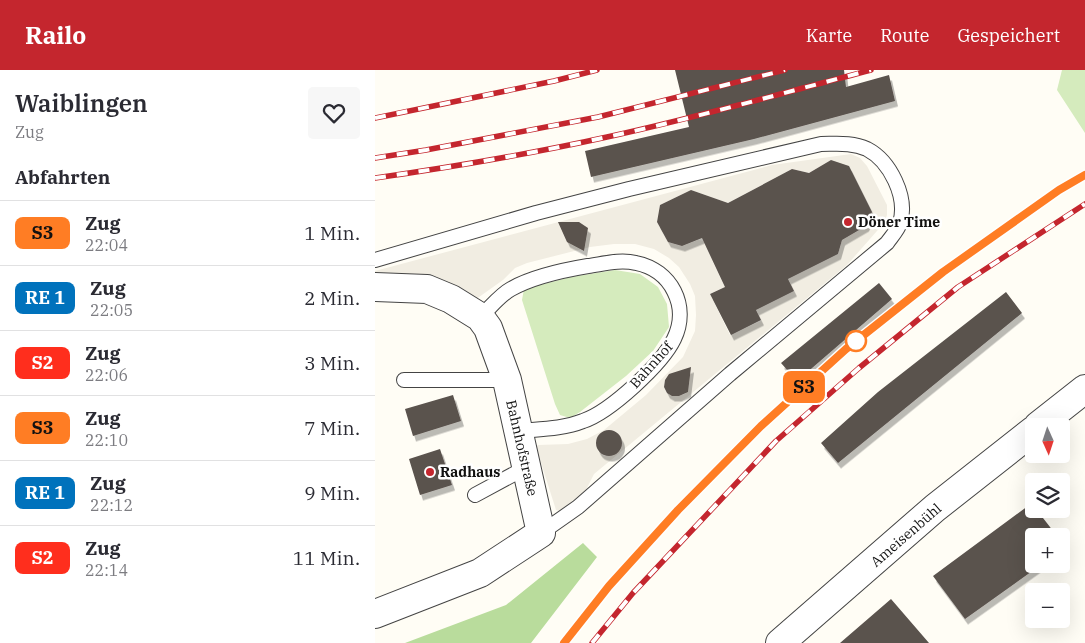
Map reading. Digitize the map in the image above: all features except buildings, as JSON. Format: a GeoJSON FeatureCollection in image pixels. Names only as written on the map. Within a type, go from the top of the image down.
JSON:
{"type":"FeatureCollection","features":[{"type":"Feature","properties":{"kind":"street"},"geometry":{"type":"LineString","coordinates":[[375,287],[427,289],[451,299],[481,317]]}},
{"type":"Feature","properties":{"kind":"street","name":"Bahnhofstraße"},"geometry":{"type":"LineString","coordinates":[[481,317],[488,328],[507,380],[541,533]]}},
{"type":"Feature","properties":{"kind":"street"},"geometry":{"type":"LineString","coordinates":[[1048,418],[1085,389]]}},
{"type":"Feature","properties":{"kind":"street","name":"Ameisenbühl"},"geometry":{"type":"LineString","coordinates":[[780,643],[935,508],[1025,437]]}},
{"type":"Feature","properties":{"kind":"street"},"geometry":{"type":"LineString","coordinates":[[382,609],[481,573],[541,533]]}},
{"type":"Feature","properties":{"kind":"lane"},"geometry":{"type":"LineString","coordinates":[[375,260],[536,213],[821,144],[847,143],[866,149],[878,156],[893,174],[901,200],[900,223],[887,243],[730,374],[578,507],[541,533]]}},
{"type":"Feature","properties":{"kind":"lane","name":"Bahnhof"},"geometry":{"type":"LineString","coordinates":[[481,317],[511,289],[574,268],[606,263],[635,262],[650,266],[664,276],[675,292],[679,302],[675,336],[669,349],[650,370],[615,402],[583,421],[555,428],[519,431]]}},
{"type":"Feature","properties":{"kind":"lane"},"geometry":{"type":"LineString","coordinates":[[404,380],[507,380]]}},
{"type":"Feature","properties":{"kind":"lane"},"geometry":{"type":"LineString","coordinates":[[475,495],[527,467]]}},
{"type":"Feature","properties":{"kind":"green space"},"geometry":{"type":"Polygon","coordinates":[[[1062,70],[1085,70],[1085,133],[1057,90],[1062,70]]]}},
{"type":"Feature","properties":{"kind":"green space"},"geometry":{"type":"Polygon","coordinates":[[[615,270],[640,274],[658,287],[667,304],[669,327],[653,351],[626,376],[570,418],[560,415],[522,300],[524,289],[571,277],[615,270]]]}},
{"type":"Feature","properties":{"kind":"green space"},"geometry":{"type":"Polygon","coordinates":[[[583,543],[597,557],[531,643],[405,643],[506,605],[583,543]]]}},
{"type":"Feature","properties":{"kind":"shaded area"},"geometry":{"type":"Polygon","coordinates":[[[851,154],[860,158],[867,166],[887,205],[887,215],[884,223],[847,265],[594,474],[583,496],[561,511],[556,510],[536,447],[538,445],[568,444],[587,439],[604,430],[646,395],[683,357],[695,331],[696,315],[695,296],[679,267],[654,249],[635,244],[590,247],[527,263],[515,268],[503,280],[472,302],[375,280],[375,271],[772,165],[851,154]],[[831,160],[809,173],[792,169],[728,203],[691,190],[660,205],[657,222],[668,242],[682,246],[698,240],[704,241],[725,287],[710,294],[730,335],[761,321],[756,310],[794,291],[788,279],[838,254],[842,240],[866,226],[872,212],[831,160]],[[669,374],[665,380],[664,387],[667,393],[672,396],[685,394],[688,389],[689,383],[687,378],[669,374]],[[609,430],[602,432],[597,437],[596,445],[598,451],[604,456],[611,456],[617,453],[621,448],[620,436],[616,432],[609,430]]]}},
{"type":"Feature","properties":{"kind":"railway"},"geometry":{"type":"LineString","coordinates":[[375,118],[554,81],[597,70]]}},
{"type":"Feature","properties":{"kind":"railway"},"geometry":{"type":"LineString","coordinates":[[375,158],[598,117],[785,70]]}},
{"type":"Feature","properties":{"kind":"railway"},"geometry":{"type":"LineString","coordinates":[[375,178],[491,160],[640,130],[871,70]]}},
{"type":"Feature","properties":{"kind":"railway"},"geometry":{"type":"LineString","coordinates":[[564,643],[640,552],[763,425],[851,347],[937,277],[1025,214],[1085,175]]}},
{"type":"Feature","properties":{"kind":"railway"},"geometry":{"type":"LineString","coordinates":[[592,643],[633,593],[776,441],[859,368],[958,287],[1085,204]]}},
{"type":"Feature","properties":{"kind":"train","name":"S3"},"geometry":{"type":"LineString","coordinates":[[564,643],[609,586],[678,510],[761,426],[846,349],[943,272],[1059,190],[1085,175]]}},
{"type":"Feature","properties":{"kind":"place","name":"Döner Time"},"geometry":{"type":"Point","coordinates":[848,222]}},
{"type":"Feature","properties":{"kind":"place","name":"Radhaus"},"geometry":{"type":"Point","coordinates":[430,472]}}]}
